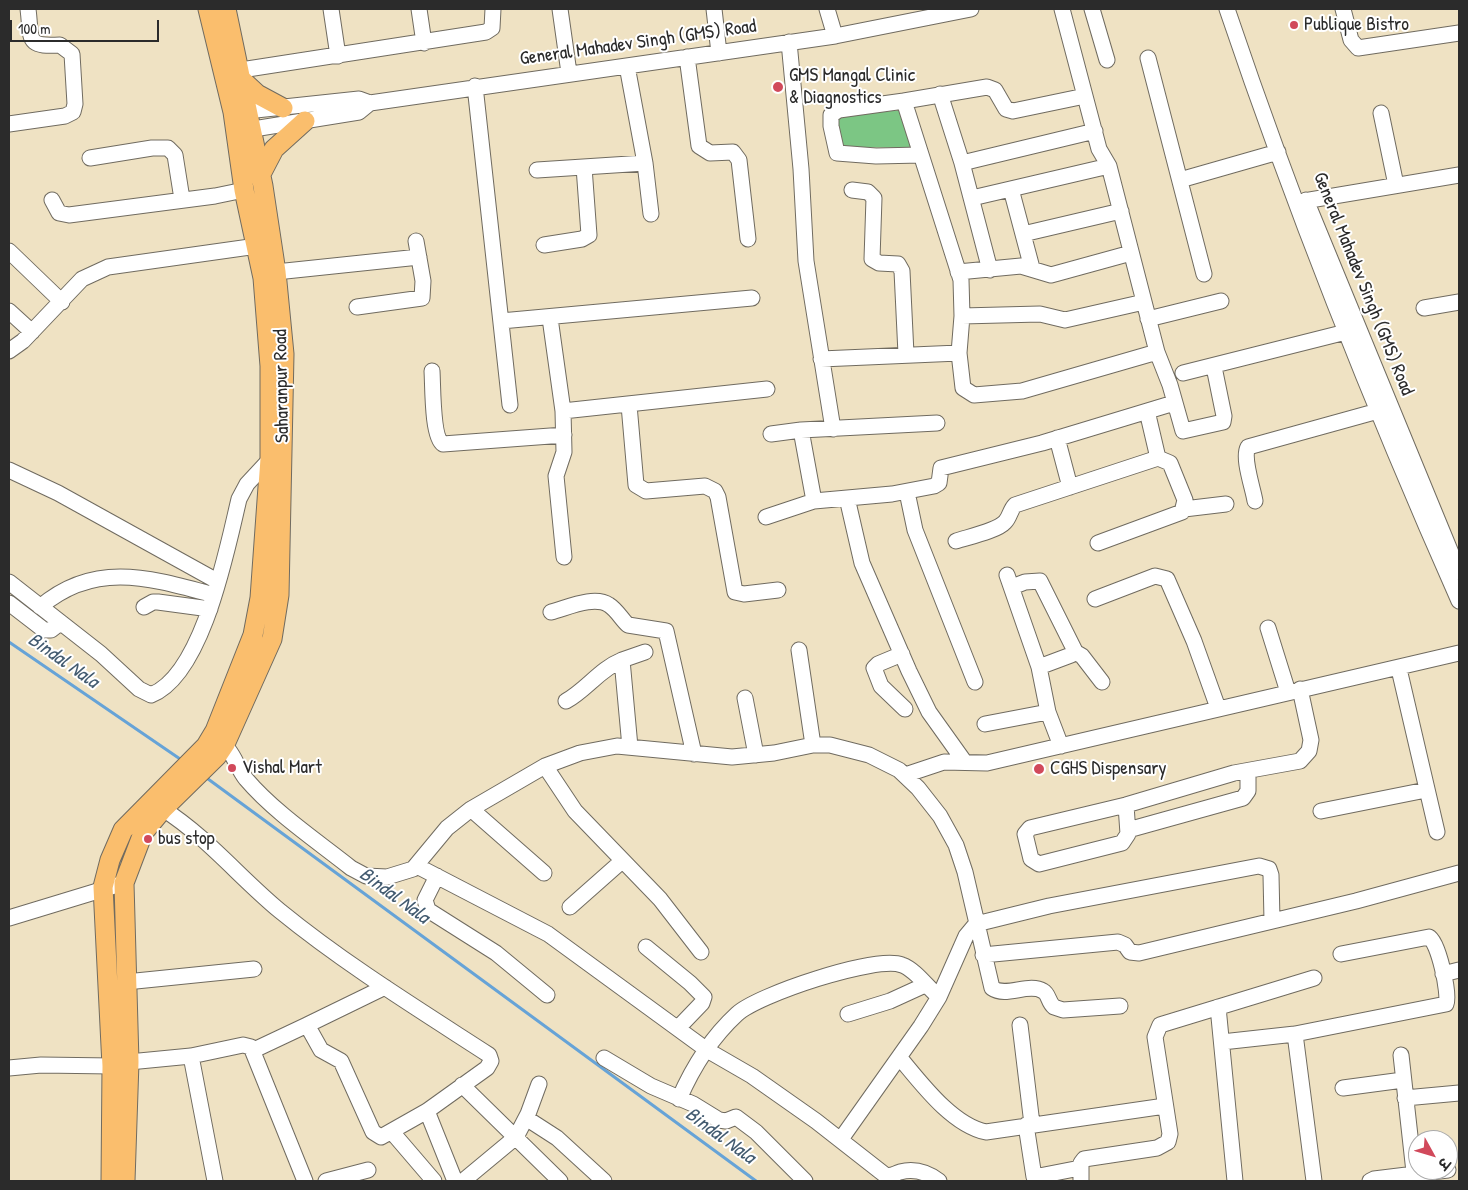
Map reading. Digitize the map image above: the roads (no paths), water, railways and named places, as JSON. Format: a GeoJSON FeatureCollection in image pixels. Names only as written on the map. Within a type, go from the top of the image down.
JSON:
{"type":"FeatureCollection","features":[{"type":"Feature","properties":{"kind":"main road","name":"Saharanpur Road"},"geometry":{"type":"LineString","coordinates":[[208,9],[242,121],[261,174],[276,272],[284,354],[277,454]]}},
{"type":"Feature","properties":{"kind":"main road","name":"Saharanpur Road"},"geometry":{"type":"LineString","coordinates":[[215,746],[272,639],[279,595],[277,454],[266,304],[257,246],[244,190],[242,76],[226,9]]}},
{"type":"Feature","properties":{"kind":"main road"},"geometry":{"type":"LineString","coordinates":[[242,76],[257,94],[283,108]]}},
{"type":"Feature","properties":{"kind":"main road"},"geometry":{"type":"LineString","coordinates":[[261,174],[274,148],[304,121]]}},
{"type":"Feature","properties":{"kind":"main road"},"geometry":{"type":"LineString","coordinates":[[125,1181],[120,1064],[103,887],[110,860],[123,830],[158,805],[215,746]]}},
{"type":"Feature","properties":{"kind":"main road"},"geometry":{"type":"LineString","coordinates":[[111,1181],[126,982],[124,883],[142,834],[158,805]]}},
{"type":"Feature","properties":{"kind":"street"},"geometry":{"type":"LineString","coordinates":[[9,124],[65,116],[73,112],[75,104],[72,54],[60,45],[35,44],[32,39],[28,9]]}},
{"type":"Feature","properties":{"kind":"street"},"geometry":{"type":"LineString","coordinates":[[331,9],[338,56]]}},
{"type":"Feature","properties":{"kind":"street"},"geometry":{"type":"LineString","coordinates":[[419,9],[424,43]]}},
{"type":"Feature","properties":{"kind":"street"},"geometry":{"type":"LineString","coordinates":[[242,76],[338,56],[486,32],[492,28],[493,9]]}},
{"type":"Feature","properties":{"kind":"street"},"geometry":{"type":"LineString","coordinates":[[560,9],[569,73]]}},
{"type":"Feature","properties":{"kind":"street"},"geometry":{"type":"LineString","coordinates":[[714,9],[719,53]]}},
{"type":"Feature","properties":{"kind":"street"},"geometry":{"type":"LineString","coordinates":[[827,9],[835,36]]}},
{"type":"Feature","properties":{"kind":"street","name":"General Mahadev Singh (GMS) Road"},"geometry":{"type":"LineString","coordinates":[[242,121],[283,108],[359,99],[370,103],[475,86],[719,53],[835,36],[971,9]]}},
{"type":"Feature","properties":{"kind":"street"},"geometry":{"type":"LineString","coordinates":[[1062,9],[1099,149],[1109,166],[1157,352],[1170,385],[1182,431],[1223,422],[1224,416],[1214,367]]}},
{"type":"Feature","properties":{"kind":"street"},"geometry":{"type":"LineString","coordinates":[[1092,9],[1107,60]]}},
{"type":"Feature","properties":{"kind":"street"},"geometry":{"type":"LineString","coordinates":[[1227,9],[1278,152],[1301,201],[1346,332],[1415,503],[1459,601]]}},
{"type":"Feature","properties":{"kind":"street","name":"General Mahadev Singh (GMS) Road"},"geometry":{"type":"LineString","coordinates":[[1236,9],[1301,201],[1459,571]]}},
{"type":"Feature","properties":{"kind":"street"},"geometry":{"type":"LineString","coordinates":[[1343,9],[1351,40],[1358,48],[1459,33]]}},
{"type":"Feature","properties":{"kind":"street"},"geometry":{"type":"LineString","coordinates":[[789,42],[801,169],[806,261],[833,429]]}},
{"type":"Feature","properties":{"kind":"street"},"geometry":{"type":"LineString","coordinates":[[687,57],[699,146],[710,153],[733,152],[739,160],[748,239]]}},
{"type":"Feature","properties":{"kind":"street"},"geometry":{"type":"LineString","coordinates":[[1148,58],[1204,274]]}},
{"type":"Feature","properties":{"kind":"street"},"geometry":{"type":"LineString","coordinates":[[627,66],[645,162],[651,214]]}},
{"type":"Feature","properties":{"kind":"street"},"geometry":{"type":"LineString","coordinates":[[475,86],[510,405]]}},
{"type":"Feature","properties":{"kind":"street"},"geometry":{"type":"LineString","coordinates":[[921,155],[842,154],[835,149],[830,118],[833,112],[991,87],[1009,111],[1085,96]]}},
{"type":"Feature","properties":{"kind":"street"},"geometry":{"type":"LineString","coordinates":[[940,94],[972,198],[990,270]]}},
{"type":"Feature","properties":{"kind":"street"},"geometry":{"type":"LineString","coordinates":[[904,101],[961,280],[962,316],[959,353],[963,388],[974,395],[1022,391],[1157,352]]}},
{"type":"Feature","properties":{"kind":"street","name":"General Mahadev Singh (GMS) Road"},"geometry":{"type":"LineString","coordinates":[[242,121],[304,121],[359,112],[370,103]]}},
{"type":"Feature","properties":{"kind":"street"},"geometry":{"type":"LineString","coordinates":[[1381,113],[1396,185]]}},
{"type":"Feature","properties":{"kind":"street"},"geometry":{"type":"LineString","coordinates":[[962,164],[1095,131]]}},
{"type":"Feature","properties":{"kind":"street"},"geometry":{"type":"LineString","coordinates":[[90,158],[152,148],[168,148],[175,155],[182,199]]}},
{"type":"Feature","properties":{"kind":"street"},"geometry":{"type":"LineString","coordinates":[[1180,180],[1278,152]]}},
{"type":"Feature","properties":{"kind":"street"},"geometry":{"type":"LineString","coordinates":[[537,170],[645,162]]}},
{"type":"Feature","properties":{"kind":"street"},"geometry":{"type":"LineString","coordinates":[[972,198],[1109,166]]}},
{"type":"Feature","properties":{"kind":"street"},"geometry":{"type":"LineString","coordinates":[[544,245],[582,239],[589,235],[584,167]]}},
{"type":"Feature","properties":{"kind":"street"},"geometry":{"type":"LineString","coordinates":[[1301,201],[1459,175]]}},
{"type":"Feature","properties":{"kind":"street"},"geometry":{"type":"LineString","coordinates":[[1011,189],[1032,268]]}},
{"type":"Feature","properties":{"kind":"street"},"geometry":{"type":"LineString","coordinates":[[52,200],[59,213],[69,215],[215,196],[244,190]]}},
{"type":"Feature","properties":{"kind":"street"},"geometry":{"type":"LineString","coordinates":[[852,190],[868,192],[874,198],[872,259],[879,263],[898,264],[902,271],[906,354]]}},
{"type":"Feature","properties":{"kind":"street"},"geometry":{"type":"LineString","coordinates":[[1023,234],[1121,211]]}},
{"type":"Feature","properties":{"kind":"street"},"geometry":{"type":"LineString","coordinates":[[358,307],[422,298],[423,281],[416,241]]}},
{"type":"Feature","properties":{"kind":"street"},"geometry":{"type":"LineString","coordinates":[[9,351],[32,332],[82,279],[108,267],[257,246]]}},
{"type":"Feature","properties":{"kind":"street"},"geometry":{"type":"LineString","coordinates":[[9,251],[62,302]]}},
{"type":"Feature","properties":{"kind":"street"},"geometry":{"type":"LineString","coordinates":[[958,272],[1022,266],[1051,275],[1130,253]]}},
{"type":"Feature","properties":{"kind":"street"},"geometry":{"type":"LineString","coordinates":[[276,272],[419,257]]}},
{"type":"Feature","properties":{"kind":"street"},"geometry":{"type":"LineString","coordinates":[[501,321],[752,298]]}},
{"type":"Feature","properties":{"kind":"street"},"geometry":{"type":"LineString","coordinates":[[1148,319],[1221,301]]}},
{"type":"Feature","properties":{"kind":"street"},"geometry":{"type":"LineString","coordinates":[[962,316],[1040,314],[1065,320],[1144,302]]}},
{"type":"Feature","properties":{"kind":"street"},"geometry":{"type":"LineString","coordinates":[[1424,308],[1459,302]]}},
{"type":"Feature","properties":{"kind":"street"},"geometry":{"type":"LineString","coordinates":[[9,311],[32,332]]}},
{"type":"Feature","properties":{"kind":"street"},"geometry":{"type":"LineString","coordinates":[[550,318],[563,411],[564,452],[556,476],[564,557]]}},
{"type":"Feature","properties":{"kind":"street"},"geometry":{"type":"LineString","coordinates":[[1184,373],[1214,367],[1346,332]]}},
{"type":"Feature","properties":{"kind":"street"},"geometry":{"type":"LineString","coordinates":[[821,359],[959,353]]}},
{"type":"Feature","properties":{"kind":"street"},"geometry":{"type":"LineString","coordinates":[[432,372],[436,430],[438,439],[443,444],[564,434]]}},
{"type":"Feature","properties":{"kind":"street"},"geometry":{"type":"LineString","coordinates":[[563,411],[767,389]]}},
{"type":"Feature","properties":{"kind":"street"},"geometry":{"type":"LineString","coordinates":[[766,516],[814,502],[907,492],[937,485],[941,468],[1057,438],[1174,403]]}},
{"type":"Feature","properties":{"kind":"street"},"geometry":{"type":"LineString","coordinates":[[630,405],[636,486],[646,491],[711,487],[718,496],[735,592],[744,594],[778,590]]}},
{"type":"Feature","properties":{"kind":"street"},"geometry":{"type":"LineString","coordinates":[[1148,411],[1158,458]]}},
{"type":"Feature","properties":{"kind":"street"},"geometry":{"type":"LineString","coordinates":[[1255,501],[1246,452],[1252,444],[1378,411]]}},
{"type":"Feature","properties":{"kind":"street"},"geometry":{"type":"LineString","coordinates":[[771,434],[801,430],[937,423]]}},
{"type":"Feature","properties":{"kind":"street"},"geometry":{"type":"LineString","coordinates":[[801,430],[814,502]]}},
{"type":"Feature","properties":{"kind":"street"},"geometry":{"type":"LineString","coordinates":[[1057,438],[1070,488]]}},
{"type":"Feature","properties":{"kind":"street"},"geometry":{"type":"LineString","coordinates":[[9,582],[101,654],[139,689],[151,695],[174,677],[182,668],[214,595],[239,499],[247,484],[277,454]]}},
{"type":"Feature","properties":{"kind":"street"},"geometry":{"type":"LineString","coordinates":[[956,541],[999,527],[1005,522],[1010,510],[1016,505],[1158,458],[1170,463],[1184,500],[1184,508]]}},
{"type":"Feature","properties":{"kind":"street"},"geometry":{"type":"LineString","coordinates":[[9,470],[58,493],[214,595]]}},
{"type":"Feature","properties":{"kind":"street"},"geometry":{"type":"LineString","coordinates":[[907,492],[915,530],[975,682]]}},
{"type":"Feature","properties":{"kind":"street"},"geometry":{"type":"LineString","coordinates":[[847,498],[862,563],[902,654],[929,712],[964,761]]}},
{"type":"Feature","properties":{"kind":"street"},"geometry":{"type":"LineString","coordinates":[[1098,543],[1174,516],[1184,508],[1226,504]]}},
{"type":"Feature","properties":{"kind":"street"},"geometry":{"type":"LineString","coordinates":[[40,607],[65,590],[108,576],[165,582],[214,595]]}},
{"type":"Feature","properties":{"kind":"street"},"geometry":{"type":"LineString","coordinates":[[1095,599],[1155,576],[1168,579],[1194,641],[1218,708]]}},
{"type":"Feature","properties":{"kind":"street"},"geometry":{"type":"LineString","coordinates":[[1061,746],[1048,712],[1039,667],[1009,581],[1040,582],[1075,652],[1082,656],[1102,682]]}},
{"type":"Feature","properties":{"kind":"street"},"geometry":{"type":"LineString","coordinates":[[144,607],[153,602],[214,595]]}},
{"type":"Feature","properties":{"kind":"street"},"geometry":{"type":"LineString","coordinates":[[551,612],[586,603],[600,602],[611,606],[628,626],[666,631],[694,754]]}},
{"type":"Feature","properties":{"kind":"street"},"geometry":{"type":"LineString","coordinates":[[9,603],[44,630],[51,630],[60,623]]}},
{"type":"Feature","properties":{"kind":"street"},"geometry":{"type":"LineString","coordinates":[[1126,805],[1128,830],[1126,839],[1122,843],[1039,864],[1031,859],[1025,834],[1030,828],[1126,805],[1248,771],[1300,761],[1307,756],[1311,740],[1294,690],[1268,628]]}},
{"type":"Feature","properties":{"kind":"street"},"geometry":{"type":"LineString","coordinates":[[799,650],[813,745]]}},
{"type":"Feature","properties":{"kind":"street"},"geometry":{"type":"LineString","coordinates":[[566,702],[583,691],[610,666],[645,652]]}},
{"type":"Feature","properties":{"kind":"street"},"geometry":{"type":"LineString","coordinates":[[1039,667],[1075,652]]}},
{"type":"Feature","properties":{"kind":"street"},"geometry":{"type":"LineString","coordinates":[[905,775],[944,762],[987,763],[1294,690],[1400,669],[1459,653]]}},
{"type":"Feature","properties":{"kind":"street"},"geometry":{"type":"LineString","coordinates":[[902,654],[878,664],[874,668],[880,686],[905,709]]}},
{"type":"Feature","properties":{"kind":"street"},"geometry":{"type":"LineString","coordinates":[[622,660],[630,747]]}},
{"type":"Feature","properties":{"kind":"street"},"geometry":{"type":"LineString","coordinates":[[1400,669],[1437,832]]}},
{"type":"Feature","properties":{"kind":"street"},"geometry":{"type":"LineString","coordinates":[[745,698],[756,755]]}},
{"type":"Feature","properties":{"kind":"street"},"geometry":{"type":"LineString","coordinates":[[985,724],[1048,712]]}},
{"type":"Feature","properties":{"kind":"street"},"geometry":{"type":"LineString","coordinates":[[215,746],[231,752],[240,771],[251,784],[351,868],[366,876],[387,877],[408,871],[417,866],[439,836],[471,809],[545,766],[580,753],[617,746],[732,757],[756,755],[813,745],[830,745],[869,755],[905,775],[940,816],[956,845],[966,872],[989,984],[994,990],[1039,989],[1046,993],[1054,1007],[1063,1010],[1120,1006]]}},
{"type":"Feature","properties":{"kind":"street"},"geometry":{"type":"LineString","coordinates":[[545,766],[575,811],[660,899],[701,952]]}},
{"type":"Feature","properties":{"kind":"street"},"geometry":{"type":"LineString","coordinates":[[1128,830],[1243,798],[1248,791],[1248,771]]}},
{"type":"Feature","properties":{"kind":"street"},"geometry":{"type":"LineString","coordinates":[[1320,810],[1426,790]]}},
{"type":"Feature","properties":{"kind":"street"},"geometry":{"type":"LineString","coordinates":[[158,805],[190,827],[243,879],[281,912],[384,987],[489,1055],[491,1063],[428,1112],[380,1137],[373,1132],[341,1061],[321,1050],[307,1025]]}},
{"type":"Feature","properties":{"kind":"street"},"geometry":{"type":"LineString","coordinates":[[471,809],[544,872]]}},
{"type":"Feature","properties":{"kind":"street"},"geometry":{"type":"LineString","coordinates":[[570,908],[622,861]]}},
{"type":"Feature","properties":{"kind":"street"},"geometry":{"type":"LineString","coordinates":[[417,866],[548,934],[707,1050],[752,1076],[841,1139],[885,1175],[889,1177],[913,1170],[929,1174],[939,1181]]}},
{"type":"Feature","properties":{"kind":"street"},"geometry":{"type":"LineString","coordinates":[[841,1139],[900,1058],[939,997],[966,936],[976,924],[1049,906],[1259,866],[1269,869],[1271,875],[1272,921]]}},
{"type":"Feature","properties":{"kind":"street"},"geometry":{"type":"LineString","coordinates":[[983,955],[1118,942],[1125,945],[1130,952],[1139,953],[1459,873]]}},
{"type":"Feature","properties":{"kind":"street"},"geometry":{"type":"LineString","coordinates":[[437,876],[426,900],[428,910],[496,953],[547,995]]}},
{"type":"Feature","properties":{"kind":"street"},"geometry":{"type":"LineString","coordinates":[[9,918],[103,887],[124,883]]}},
{"type":"Feature","properties":{"kind":"street"},"geometry":{"type":"LineString","coordinates":[[1222,1042],[1295,1034],[1442,1006],[1448,1000],[1435,943],[1429,937],[1340,954]]}},
{"type":"Feature","properties":{"kind":"street"},"geometry":{"type":"LineString","coordinates":[[646,947],[704,997],[702,1003],[678,1028]]}},
{"type":"Feature","properties":{"kind":"street"},"geometry":{"type":"LineString","coordinates":[[679,1099],[707,1050],[744,1009],[844,970],[872,964],[900,964],[914,972],[939,997]]}},
{"type":"Feature","properties":{"kind":"street"},"geometry":{"type":"LineString","coordinates":[[126,982],[254,969]]}},
{"type":"Feature","properties":{"kind":"street"},"geometry":{"type":"LineString","coordinates":[[1443,974],[1459,970]]}},
{"type":"Feature","properties":{"kind":"street"},"geometry":{"type":"LineString","coordinates":[[1020,1024],[1034,1177],[1081,1175],[1081,1163],[1088,1158],[1164,1146],[1170,1134],[1156,1030],[1160,1025],[1314,978]]}},
{"type":"Feature","properties":{"kind":"street"},"geometry":{"type":"LineString","coordinates":[[848,1014],[890,1001],[925,985]]}},
{"type":"Feature","properties":{"kind":"street"},"geometry":{"type":"LineString","coordinates":[[9,1068],[120,1064],[191,1056],[242,1045],[254,1050],[384,987]]}},
{"type":"Feature","properties":{"kind":"street"},"geometry":{"type":"LineString","coordinates":[[1218,1007],[1235,1181]]}},
{"type":"Feature","properties":{"kind":"street"},"geometry":{"type":"LineString","coordinates":[[1295,1034],[1314,1181]]}},
{"type":"Feature","properties":{"kind":"street"},"geometry":{"type":"LineString","coordinates":[[254,1050],[259,1070],[305,1181]]}},
{"type":"Feature","properties":{"kind":"street"},"geometry":{"type":"LineString","coordinates":[[1401,1055],[1409,1130]]}},
{"type":"Feature","properties":{"kind":"street"},"geometry":{"type":"LineString","coordinates":[[191,1056],[215,1181]]}},
{"type":"Feature","properties":{"kind":"street"},"geometry":{"type":"LineString","coordinates":[[604,1058],[652,1086],[693,1104],[720,1120],[726,1121],[736,1117],[756,1132],[805,1181]]}},
{"type":"Feature","properties":{"kind":"street"},"geometry":{"type":"LineString","coordinates":[[900,1058],[946,1108],[977,1130],[994,1133],[1029,1125],[1165,1106]]}},
{"type":"Feature","properties":{"kind":"street"},"geometry":{"type":"LineString","coordinates":[[1343,1088],[1403,1080]]}},
{"type":"Feature","properties":{"kind":"street"},"geometry":{"type":"LineString","coordinates":[[463,1181],[516,1137],[526,1118],[539,1084]]}},
{"type":"Feature","properties":{"kind":"street"},"geometry":{"type":"LineString","coordinates":[[462,1086],[560,1181]]}},
{"type":"Feature","properties":{"kind":"street"},"geometry":{"type":"LineString","coordinates":[[1405,1098],[1459,1093]]}},
{"type":"Feature","properties":{"kind":"street"},"geometry":{"type":"LineString","coordinates":[[428,1112],[455,1181]]}},
{"type":"Feature","properties":{"kind":"street"},"geometry":{"type":"LineString","coordinates":[[526,1118],[557,1138],[604,1181]]}},
{"type":"Feature","properties":{"kind":"street"},"geometry":{"type":"LineString","coordinates":[[392,1132],[434,1181]]}},
{"type":"Feature","properties":{"kind":"street"},"geometry":{"type":"LineString","coordinates":[[326,1181],[368,1170]]}},
{"type":"Feature","properties":{"kind":"street"},"geometry":{"type":"LineString","coordinates":[[1370,1181],[1374,1179],[1408,1177]]}},
{"type":"Feature","properties":{"kind":"waterway","name":"Bindal Nala"},"geometry":{"type":"LineString","coordinates":[[9,642],[183,761]]}},
{"type":"Feature","properties":{"kind":"waterway","name":"Bindal Nala"},"geometry":{"type":"LineString","coordinates":[[204,776],[756,1181]]}},
{"type":"Feature","properties":{"kind":"place","name":"Publique Bistro"},"geometry":{"type":"Point","coordinates":[1294,25]}},
{"type":"Feature","properties":{"kind":"place","name":"GMS Mangal Clinic & Diagnostics"},"geometry":{"type":"Point","coordinates":[778,87]}},
{"type":"Feature","properties":{"kind":"place","name":"Vishal Mart"},"geometry":{"type":"Point","coordinates":[232,768]}},
{"type":"Feature","properties":{"kind":"place","name":"CGHS Dispensary"},"geometry":{"type":"Point","coordinates":[1039,769]}},
{"type":"Feature","properties":{"kind":"place","name":"bus stop"},"geometry":{"type":"Point","coordinates":[148,839]}}]}
